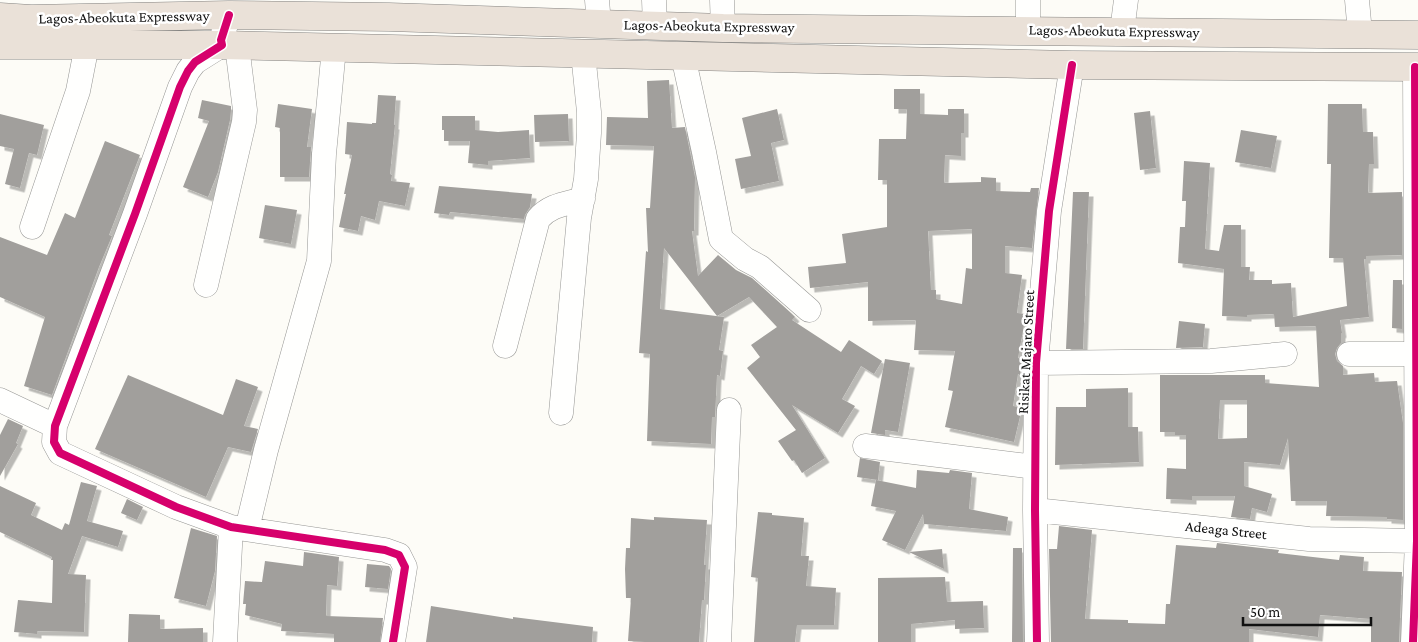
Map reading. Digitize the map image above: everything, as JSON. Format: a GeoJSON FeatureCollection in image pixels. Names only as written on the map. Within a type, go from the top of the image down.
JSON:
{"type":"FeatureCollection","features":[{"type":"Feature","properties":{"kind":"highway","name":"Lagos-Abeokuta Expressway"},"geometry":{"type":"LineString","coordinates":[[0,17],[31,19],[230,15],[308,8],[655,13],[722,28],[1418,35]]}},
{"type":"Feature","properties":{"kind":"highway","name":"Lagos-Abeokuta Expressway"},"geometry":{"type":"LineString","coordinates":[[0,45],[229,46],[1072,65],[1416,67]]}},
{"type":"Feature","properties":{"kind":"street"},"geometry":{"type":"LineString","coordinates":[[722,0],[722,28]]}},
{"type":"Feature","properties":{"kind":"street"},"geometry":{"type":"LineString","coordinates":[[1028,0],[1028,30]]}},
{"type":"Feature","properties":{"kind":"street"},"geometry":{"type":"LineString","coordinates":[[1122,31],[1126,0]]}},
{"type":"Feature","properties":{"kind":"street"},"geometry":{"type":"LineString","coordinates":[[1357,0],[1360,33]]}},
{"type":"Feature","properties":{"kind":"street"},"geometry":{"type":"LineString","coordinates":[[206,285],[242,131],[245,110],[229,46],[221,40],[230,15]]}},
{"type":"Feature","properties":{"kind":"street"},"geometry":{"type":"LineString","coordinates":[[32,227],[78,91],[87,45]]}},
{"type":"Feature","properties":{"kind":"street"},"geometry":{"type":"LineString","coordinates":[[229,46],[195,62],[180,87],[135,214],[55,426],[54,442],[60,453],[176,507],[239,528],[385,550],[400,555],[405,567],[393,642]]}},
{"type":"Feature","properties":{"kind":"street"},"geometry":{"type":"LineString","coordinates":[[226,642],[239,528],[266,450],[319,261],[324,154],[334,48]]}},
{"type":"Feature","properties":{"kind":"street"},"geometry":{"type":"LineString","coordinates":[[561,413],[579,218],[586,179],[589,119],[583,53]]}},
{"type":"Feature","properties":{"kind":"street"},"geometry":{"type":"LineString","coordinates":[[683,56],[721,239],[745,260],[760,267],[809,310]]}},
{"type":"Feature","properties":{"kind":"street","name":"Risikat Majaro Street"},"geometry":{"type":"LineString","coordinates":[[1037,642],[1034,510],[1036,363],[1049,211],[1072,65]]}},
{"type":"Feature","properties":{"kind":"street"},"geometry":{"type":"LineString","coordinates":[[1414,642],[1418,541],[1416,67]]}},
{"type":"Feature","properties":{"kind":"street"},"geometry":{"type":"LineString","coordinates":[[505,346],[538,219],[545,211],[553,207],[583,199]]}},
{"type":"Feature","properties":{"kind":"street"},"geometry":{"type":"LineString","coordinates":[[1036,363],[1194,362],[1285,354]]}},
{"type":"Feature","properties":{"kind":"street"},"geometry":{"type":"LineString","coordinates":[[1349,354],[1417,354]]}},
{"type":"Feature","properties":{"kind":"street"},"geometry":{"type":"LineString","coordinates":[[0,400],[55,426]]}},
{"type":"Feature","properties":{"kind":"street"},"geometry":{"type":"LineString","coordinates":[[719,642],[729,410]]}},
{"type":"Feature","properties":{"kind":"street"},"geometry":{"type":"LineString","coordinates":[[864,446],[1035,467]]}},
{"type":"Feature","properties":{"kind":"street","name":"Adeaga Street"},"geometry":{"type":"LineString","coordinates":[[1034,510],[1309,539],[1418,541]]}},
{"type":"Feature","properties":{"kind":"building"},"geometry":{"type":"Polygon","coordinates":[[[669,80],[672,128],[685,127],[695,177],[694,231],[692,231],[698,276],[718,255],[736,270],[752,278],[795,317],[792,320],[841,352],[849,340],[882,361],[874,374],[861,366],[842,399],[855,406],[838,433],[792,405],[825,458],[802,473],[778,441],[796,430],[747,368],[760,357],[751,345],[777,327],[749,297],[717,316],[664,248],[660,309],[724,317],[719,350],[723,351],[720,376],[717,375],[715,417],[712,417],[711,444],[647,441],[650,354],[639,353],[646,251],[648,252],[646,208],[650,208],[654,146],[606,145],[607,117],[648,118],[647,81],[669,80]]]}},
{"type":"Feature","properties":{"kind":"building"},"geometry":{"type":"Polygon","coordinates":[[[894,89],[920,89],[920,114],[948,115],[948,109],[964,109],[964,133],[961,133],[961,156],[945,155],[944,183],[981,182],[981,177],[996,178],[996,191],[1030,192],[1031,188],[1039,188],[1032,248],[1005,246],[1005,273],[1022,275],[1017,313],[1026,314],[1018,358],[1022,359],[1020,375],[1018,374],[1013,406],[1022,408],[1014,442],[945,427],[953,391],[948,390],[955,351],[914,350],[916,320],[868,321],[868,282],[810,288],[808,267],[846,263],[842,234],[887,227],[887,180],[878,180],[879,139],[906,139],[907,109],[894,109],[894,89]],[[972,229],[928,231],[931,290],[936,290],[936,299],[962,304],[966,268],[972,269],[972,229]]]}},
{"type":"Feature","properties":{"kind":"building"},"geometry":{"type":"Polygon","coordinates":[[[378,95],[396,96],[390,174],[392,175],[391,181],[410,183],[405,206],[379,201],[375,220],[361,216],[358,231],[339,227],[352,155],[345,154],[347,122],[376,123],[378,95]]]}},
{"type":"Feature","properties":{"kind":"building"},"geometry":{"type":"Polygon","coordinates":[[[202,100],[231,106],[230,120],[218,172],[208,197],[183,187],[209,121],[198,118],[202,100]]]}},
{"type":"Feature","properties":{"kind":"building"},"geometry":{"type":"Polygon","coordinates":[[[278,104],[312,109],[307,147],[311,147],[309,177],[280,177],[280,128],[275,127],[278,104]]]}},
{"type":"Feature","properties":{"kind":"building"},"geometry":{"type":"Polygon","coordinates":[[[1328,104],[1362,104],[1363,132],[1373,132],[1374,164],[1369,164],[1368,193],[1402,192],[1402,255],[1366,256],[1366,259],[1364,259],[1369,317],[1340,320],[1341,343],[1335,354],[1337,361],[1343,366],[1343,375],[1374,373],[1375,382],[1397,381],[1403,423],[1403,520],[1387,519],[1387,517],[1326,516],[1327,501],[1291,501],[1288,438],[1280,465],[1244,462],[1244,486],[1272,494],[1267,512],[1252,508],[1250,519],[1231,517],[1235,496],[1192,496],[1192,500],[1166,499],[1167,468],[1186,469],[1186,435],[1175,435],[1175,432],[1160,432],[1160,375],[1265,375],[1265,383],[1319,387],[1316,326],[1275,327],[1274,314],[1247,315],[1247,317],[1222,316],[1224,269],[1178,263],[1180,227],[1185,227],[1186,201],[1182,201],[1184,161],[1210,163],[1205,249],[1219,251],[1224,225],[1241,225],[1241,267],[1250,267],[1249,280],[1272,280],[1272,284],[1291,283],[1293,317],[1347,306],[1343,258],[1329,258],[1331,164],[1327,164],[1328,104]],[[1220,400],[1218,439],[1247,438],[1247,400],[1220,400]]]}},
{"type":"Feature","properties":{"kind":"building"},"geometry":{"type":"Polygon","coordinates":[[[777,109],[784,140],[771,143],[779,181],[741,189],[735,159],[751,156],[742,118],[777,109]]]}},
{"type":"Feature","properties":{"kind":"building"},"geometry":{"type":"Polygon","coordinates":[[[1150,111],[1156,168],[1140,170],[1134,113],[1150,111]]]}},
{"type":"Feature","properties":{"kind":"building"},"geometry":{"type":"Polygon","coordinates":[[[0,114],[44,125],[37,155],[29,153],[20,188],[5,184],[14,149],[0,146],[0,114]]]}},
{"type":"Feature","properties":{"kind":"building"},"geometry":{"type":"Polygon","coordinates":[[[568,114],[569,141],[535,142],[534,115],[568,114]]]}},
{"type":"Feature","properties":{"kind":"building"},"geometry":{"type":"Polygon","coordinates":[[[442,116],[475,116],[475,130],[498,132],[529,130],[530,158],[488,161],[488,165],[468,163],[470,141],[444,141],[442,116]]]}},
{"type":"Feature","properties":{"kind":"building"},"geometry":{"type":"Polygon","coordinates":[[[1241,130],[1277,136],[1271,168],[1235,162],[1241,130]]]}},
{"type":"Feature","properties":{"kind":"building"},"geometry":{"type":"Polygon","coordinates":[[[105,141],[140,155],[109,235],[112,236],[52,395],[24,386],[45,317],[0,297],[0,237],[47,255],[65,213],[75,218],[105,141]]]}},
{"type":"Feature","properties":{"kind":"building"},"geometry":{"type":"Polygon","coordinates":[[[439,186],[532,194],[530,207],[524,219],[450,212],[449,215],[434,213],[439,186]]]}},
{"type":"Feature","properties":{"kind":"building"},"geometry":{"type":"Polygon","coordinates":[[[1073,192],[1089,192],[1083,349],[1066,349],[1073,192]]]}},
{"type":"Feature","properties":{"kind":"building"},"geometry":{"type":"Polygon","coordinates":[[[265,205],[297,210],[291,244],[259,238],[265,205]]]}},
{"type":"Feature","properties":{"kind":"building"},"geometry":{"type":"Polygon","coordinates":[[[1393,280],[1402,280],[1402,329],[1392,328],[1393,280]]]}},
{"type":"Feature","properties":{"kind":"building"},"geometry":{"type":"Polygon","coordinates":[[[1179,321],[1205,324],[1203,347],[1176,348],[1179,321]]]}},
{"type":"Feature","properties":{"kind":"building"},"geometry":{"type":"Polygon","coordinates":[[[885,359],[910,363],[898,432],[885,430],[885,435],[871,433],[885,359]]]}},
{"type":"Feature","properties":{"kind":"building"},"geometry":{"type":"Polygon","coordinates":[[[128,375],[223,415],[236,379],[258,387],[244,426],[258,429],[251,452],[228,447],[206,497],[95,449],[128,375]]]}},
{"type":"Feature","properties":{"kind":"building"},"geometry":{"type":"Polygon","coordinates":[[[1128,388],[1128,427],[1138,427],[1139,462],[1055,465],[1056,407],[1086,407],[1086,389],[1128,388]]]}},
{"type":"Feature","properties":{"kind":"building"},"geometry":{"type":"Polygon","coordinates":[[[8,419],[23,426],[16,443],[18,444],[0,476],[0,435],[8,419]]]}},
{"type":"Feature","properties":{"kind":"building"},"geometry":{"type":"Polygon","coordinates":[[[860,458],[880,462],[878,480],[857,477],[860,458]]]}},
{"type":"Feature","properties":{"kind":"building"},"geometry":{"type":"Polygon","coordinates":[[[917,470],[949,473],[950,470],[972,473],[969,509],[1008,517],[1006,531],[924,524],[923,514],[905,550],[882,540],[896,511],[871,506],[876,480],[916,488],[917,470]]]}},
{"type":"Feature","properties":{"kind":"building"},"geometry":{"type":"Polygon","coordinates":[[[81,482],[97,486],[87,521],[123,531],[118,547],[82,536],[68,574],[86,575],[84,632],[37,631],[37,634],[14,632],[18,600],[52,603],[53,560],[51,560],[52,557],[0,532],[0,486],[36,503],[31,515],[62,530],[65,523],[69,525],[81,482]]]}},
{"type":"Feature","properties":{"kind":"building"},"geometry":{"type":"Polygon","coordinates":[[[127,499],[143,507],[137,520],[121,513],[127,499]]]}},
{"type":"Feature","properties":{"kind":"building"},"geometry":{"type":"Polygon","coordinates":[[[758,512],[804,518],[801,556],[809,556],[806,586],[836,588],[834,625],[797,625],[795,642],[754,642],[758,578],[751,577],[758,512]]]}},
{"type":"Feature","properties":{"kind":"building"},"geometry":{"type":"Polygon","coordinates":[[[654,517],[707,520],[704,600],[702,600],[699,642],[628,641],[631,598],[626,598],[625,569],[626,548],[630,548],[631,518],[654,520],[654,517]]]}},
{"type":"Feature","properties":{"kind":"building"},"geometry":{"type":"Polygon","coordinates":[[[1059,526],[1092,530],[1085,619],[1128,620],[1128,623],[1165,624],[1166,604],[1170,604],[1176,545],[1216,548],[1217,543],[1279,550],[1278,553],[1339,560],[1340,555],[1364,557],[1363,571],[1402,572],[1399,642],[1371,642],[1371,619],[1320,615],[1318,637],[1249,629],[1249,642],[1051,642],[1049,549],[1057,549],[1059,526]]]}},
{"type":"Feature","properties":{"kind":"building"},"geometry":{"type":"Polygon","coordinates":[[[191,528],[217,536],[215,571],[206,606],[174,598],[191,528]]]}},
{"type":"Feature","properties":{"kind":"building"},"geometry":{"type":"Polygon","coordinates":[[[1013,548],[1022,548],[1023,642],[1012,642],[1013,548]]]}},
{"type":"Feature","properties":{"kind":"building"},"geometry":{"type":"Polygon","coordinates":[[[942,549],[944,569],[909,552],[942,549]]]}},
{"type":"Feature","properties":{"kind":"building"},"geometry":{"type":"Polygon","coordinates":[[[304,552],[339,557],[337,586],[327,585],[326,616],[383,618],[380,642],[334,642],[334,634],[281,631],[282,624],[245,615],[246,604],[243,604],[245,581],[262,582],[265,561],[303,566],[304,552]]]}},
{"type":"Feature","properties":{"kind":"building"},"geometry":{"type":"Polygon","coordinates":[[[367,564],[389,566],[391,569],[388,589],[365,587],[367,564]]]}},
{"type":"Feature","properties":{"kind":"building"},"geometry":{"type":"Polygon","coordinates":[[[945,577],[947,602],[983,601],[984,628],[955,629],[955,620],[911,624],[911,642],[878,642],[878,578],[945,577]]]}},
{"type":"Feature","properties":{"kind":"building"},"geometry":{"type":"Polygon","coordinates":[[[431,606],[513,619],[513,617],[593,627],[592,642],[426,642],[431,606]]]}},
{"type":"Feature","properties":{"kind":"building"},"geometry":{"type":"Polygon","coordinates":[[[129,614],[160,615],[160,629],[203,628],[203,642],[128,642],[129,614]]]}},
{"type":"Feature","properties":{"kind":"cycle path"},"geometry":{"type":"LineString","coordinates":[[229,15],[221,40],[222,45],[195,62],[180,87],[135,214],[55,426],[54,442],[60,453],[176,507],[231,527],[385,550],[399,555],[405,567],[393,642]]}},
{"type":"Feature","properties":{"kind":"cycle path"},"geometry":{"type":"LineString","coordinates":[[1037,642],[1035,510],[1036,363],[1049,211],[1072,65]]}},
{"type":"Feature","properties":{"kind":"cycle path"},"geometry":{"type":"LineString","coordinates":[[1413,642],[1417,541],[1415,67]]}}]}
